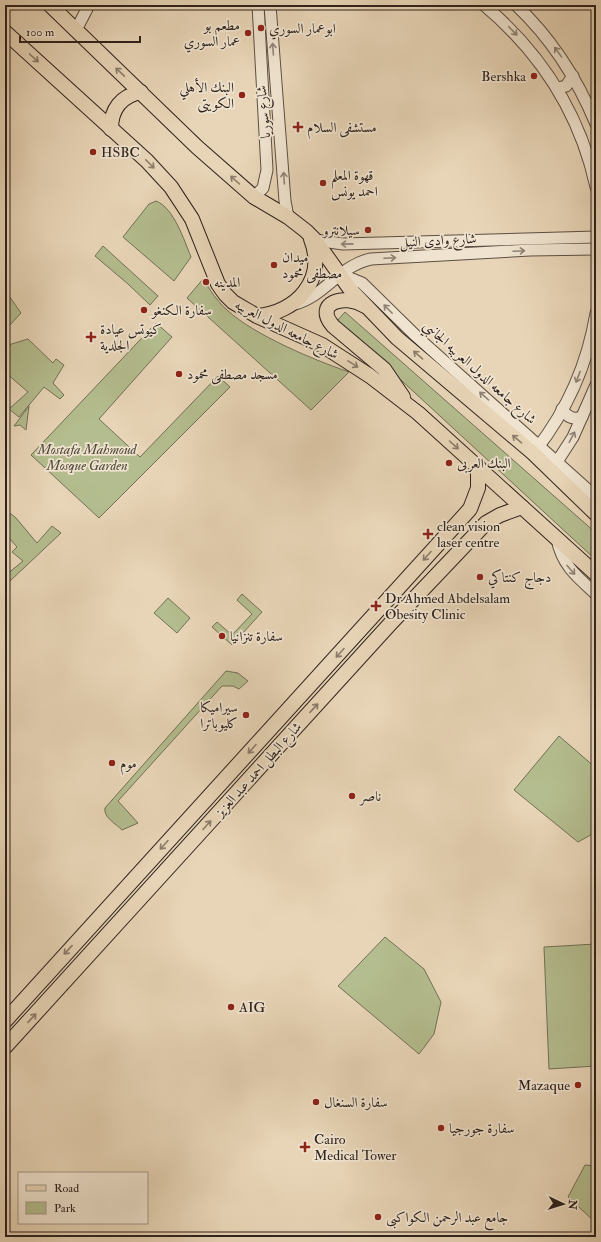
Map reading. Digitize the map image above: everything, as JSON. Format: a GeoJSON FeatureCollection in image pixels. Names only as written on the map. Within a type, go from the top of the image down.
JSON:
{"type":"FeatureCollection","features":[{"type":"Feature","properties":{"kind":"main road"},"geometry":{"type":"LineString","coordinates":[[50,5],[140,92],[254,198],[288,217],[311,236],[340,277],[397,338],[537,449],[596,514]]}},
{"type":"Feature","properties":{"kind":"main road","name":"شارع جامعه الدول العربيه"},"geometry":{"type":"LineString","coordinates":[[5,32],[158,172],[182,202],[192,219],[218,284],[225,294],[241,308],[322,345],[363,370],[406,403],[478,466],[596,574]]}},
{"type":"Feature","properties":{"kind":"main road"},"geometry":{"type":"LineString","coordinates":[[111,129],[112,116],[118,104],[128,96],[140,92]]}},
{"type":"Feature","properties":{"kind":"main road"},"geometry":{"type":"LineString","coordinates":[[257,316],[270,315],[283,311],[295,304],[304,294],[314,271],[315,258],[311,236]]}},
{"type":"Feature","properties":{"kind":"main road"},"geometry":{"type":"LineString","coordinates":[[370,310],[353,301],[338,300],[330,305],[327,313],[333,326],[384,369],[396,385],[406,403]]}},
{"type":"Feature","properties":{"kind":"main road","name":"شارع البطل احمد عبد العزيز"},"geometry":{"type":"LineString","coordinates":[[5,1021],[94,921],[470,509],[478,488],[478,466]]}},
{"type":"Feature","properties":{"kind":"main road","name":"شارع البطل احمد عبد العزيز"},"geometry":{"type":"LineString","coordinates":[[5,1047],[374,642],[486,523],[500,515],[522,507]]}},
{"type":"Feature","properties":{"kind":"main road"},"geometry":{"type":"LineString","coordinates":[[470,509],[479,511],[485,518],[486,523]]}},
{"type":"Feature","properties":{"kind":"main road"},"geometry":{"type":"LineString","coordinates":[[94,921],[108,935]]}},
{"type":"Feature","properties":{"kind":"street"},"geometry":{"type":"LineString","coordinates":[[76,30],[89,5]]}},
{"type":"Feature","properties":{"kind":"street","name":"شارع سوريا"},"geometry":{"type":"LineString","coordinates":[[254,198],[262,188],[267,170],[258,5]]}},
{"type":"Feature","properties":{"kind":"street","name":"شارع سوريا"},"geometry":{"type":"LineString","coordinates":[[270,5],[276,100],[285,200],[288,217]]}},
{"type":"Feature","properties":{"kind":"street"},"geometry":{"type":"LineString","coordinates":[[484,5],[524,43],[558,88],[571,113],[588,157],[596,187]]}},
{"type":"Feature","properties":{"kind":"street"},"geometry":{"type":"LineString","coordinates":[[521,7],[552,44],[574,76],[588,103],[596,124]]}},
{"type":"Feature","properties":{"kind":"street"},"geometry":{"type":"LineString","coordinates":[[558,88],[566,86],[574,76]]}},
{"type":"Feature","properties":{"kind":"street"},"geometry":{"type":"LineString","coordinates":[[571,113],[573,107],[578,103],[588,103]]}},
{"type":"Feature","properties":{"kind":"street","name":"شارع وادى النيل"},"geometry":{"type":"LineString","coordinates":[[311,236],[333,244],[596,237]]}},
{"type":"Feature","properties":{"kind":"street"},"geometry":{"type":"LineString","coordinates":[[367,244],[367,253],[370,259]]}},
{"type":"Feature","properties":{"kind":"street","name":"شارع وادى النيل"},"geometry":{"type":"LineString","coordinates":[[295,304],[315,295],[340,277],[348,267],[370,259],[530,250],[596,249]]}},
{"type":"Feature","properties":{"kind":"street","name":"شارع جامعه الدول العربيه الجانبي"},"geometry":{"type":"LineString","coordinates":[[340,277],[350,278],[362,283],[537,449]]}},
{"type":"Feature","properties":{"kind":"street"},"geometry":{"type":"LineString","coordinates":[[537,449],[562,409],[584,358],[596,313]]}},
{"type":"Feature","properties":{"kind":"street"},"geometry":{"type":"LineString","coordinates":[[596,385],[566,448],[554,466],[596,497]]}},
{"type":"Feature","properties":{"kind":"street"},"geometry":{"type":"LineString","coordinates":[[562,409],[569,417],[576,419],[582,417]]}},
{"type":"Feature","properties":{"kind":"street"},"geometry":{"type":"LineString","coordinates":[[557,539],[564,562],[571,571],[596,594]]}},
{"type":"Feature","properties":{"kind":"green space"},"geometry":{"type":"Polygon","coordinates":[[[156,201],[168,210],[178,225],[191,257],[174,281],[123,237],[149,204],[156,201]]]}},
{"type":"Feature","properties":{"kind":"green space"},"geometry":{"type":"Polygon","coordinates":[[[103,246],[158,296],[150,305],[95,256],[103,246]]]}},
{"type":"Feature","properties":{"kind":"green space"},"geometry":{"type":"Polygon","coordinates":[[[203,279],[223,307],[253,329],[302,354],[349,372],[311,410],[187,298],[203,279]]]}},
{"type":"Feature","properties":{"kind":"green space"},"geometry":{"type":"Polygon","coordinates":[[[5,290],[21,313],[10,325],[5,314],[5,290]]]}},
{"type":"Feature","properties":{"kind":"green space"},"geometry":{"type":"Polygon","coordinates":[[[345,312],[596,533],[596,560],[337,321],[345,312]]]}},
{"type":"Feature","properties":{"kind":"green space","name":"Mostafa Mahmoud Mosque Garden"},"geometry":{"type":"Polygon","coordinates":[[[156,323],[172,337],[99,419],[140,457],[218,376],[230,387],[99,518],[31,455],[156,323]]]}},
{"type":"Feature","properties":{"kind":"green space"},"geometry":{"type":"Polygon","coordinates":[[[28,339],[53,363],[56,359],[64,365],[53,383],[64,395],[60,399],[44,387],[19,417],[9,409],[28,392],[6,373],[5,346],[28,339]]]}},
{"type":"Feature","properties":{"kind":"green space"},"geometry":{"type":"Polygon","coordinates":[[[29,406],[26,430],[20,425],[14,426],[29,406]]]}},
{"type":"Feature","properties":{"kind":"green space"},"geometry":{"type":"Polygon","coordinates":[[[5,509],[16,518],[37,543],[52,526],[61,533],[10,581],[6,575],[23,561],[12,552],[17,547],[9,538],[5,541],[5,509]]]}},
{"type":"Feature","properties":{"kind":"green space"},"geometry":{"type":"Polygon","coordinates":[[[242,594],[262,612],[232,645],[212,627],[217,622],[232,635],[252,614],[237,600],[242,594]]]}},
{"type":"Feature","properties":{"kind":"green space"},"geometry":{"type":"Polygon","coordinates":[[[168,598],[190,618],[177,633],[154,613],[168,598]]]}},
{"type":"Feature","properties":{"kind":"green space"},"geometry":{"type":"Polygon","coordinates":[[[226,671],[238,673],[248,681],[239,689],[233,686],[222,686],[118,801],[138,823],[122,830],[110,820],[106,814],[105,808],[226,671]]]}},
{"type":"Feature","properties":{"kind":"green space"},"geometry":{"type":"Polygon","coordinates":[[[559,736],[596,768],[596,832],[578,842],[514,790],[559,736]]]}},
{"type":"Feature","properties":{"kind":"green space"},"geometry":{"type":"Polygon","coordinates":[[[385,937],[424,969],[441,1002],[434,1034],[419,1054],[338,986],[385,937]]]}},
{"type":"Feature","properties":{"kind":"green space"},"geometry":{"type":"Polygon","coordinates":[[[596,944],[596,1066],[549,1069],[544,947],[596,944]]]}},
{"type":"Feature","properties":{"kind":"green space"},"geometry":{"type":"Polygon","coordinates":[[[585,1165],[596,1166],[596,1223],[568,1197],[585,1165]]]}},
{"type":"Feature","properties":{"kind":"place","name":"ابوعمار السوري"},"geometry":{"type":"Point","coordinates":[261,28]}},
{"type":"Feature","properties":{"kind":"place","name":"مطعم بو عمار السوري"},"geometry":{"type":"Point","coordinates":[248,33]}},
{"type":"Feature","properties":{"kind":"place","name":"Bershka"},"geometry":{"type":"Point","coordinates":[534,76]}},
{"type":"Feature","properties":{"kind":"place","name":"البنك الأهلي الكويتى"},"geometry":{"type":"Point","coordinates":[242,95]}},
{"type":"Feature","properties":{"kind":"place","name":"مستشفى السلام"},"geometry":{"type":"Point","coordinates":[298,127]}},
{"type":"Feature","properties":{"kind":"place","name":"HSBC"},"geometry":{"type":"Point","coordinates":[93,152]}},
{"type":"Feature","properties":{"kind":"place","name":"قهوة المعلم احمد يونس"},"geometry":{"type":"Point","coordinates":[323,183]}},
{"type":"Feature","properties":{"kind":"place","name":"سيلانترو"},"geometry":{"type":"Point","coordinates":[368,230]}},
{"type":"Feature","properties":{"kind":"place","name":"ميدان مصطفى محمود"},"geometry":{"type":"Point","coordinates":[274,265]}},
{"type":"Feature","properties":{"kind":"place","name":"المدينه"},"geometry":{"type":"Point","coordinates":[206,282]}},
{"type":"Feature","properties":{"kind":"place","name":"سفارة الكنغو"},"geometry":{"type":"Point","coordinates":[144,310]}},
{"type":"Feature","properties":{"kind":"place","name":"كيوتس عيادة الجلدية"},"geometry":{"type":"Point","coordinates":[91,337]}},
{"type":"Feature","properties":{"kind":"place","name":"مسجد مصطفى محمود"},"geometry":{"type":"Point","coordinates":[179,374]}},
{"type":"Feature","properties":{"kind":"place","name":"البنك العربى"},"geometry":{"type":"Point","coordinates":[449,463]}},
{"type":"Feature","properties":{"kind":"place","name":"clean vision laser centre"},"geometry":{"type":"Point","coordinates":[428,534]}},
{"type":"Feature","properties":{"kind":"place","name":"دجاج كنتاكي"},"geometry":{"type":"Point","coordinates":[480,577]}},
{"type":"Feature","properties":{"kind":"place","name":"Dr Ahmed Abdelsalam Obesity Clinic"},"geometry":{"type":"Point","coordinates":[376,606]}},
{"type":"Feature","properties":{"kind":"place","name":"سفارة تنزانيا"},"geometry":{"type":"Point","coordinates":[222,636]}},
{"type":"Feature","properties":{"kind":"place","name":"سيراميكا كليوباترا"},"geometry":{"type":"Point","coordinates":[246,715]}},
{"type":"Feature","properties":{"kind":"place","name":"موم"},"geometry":{"type":"Point","coordinates":[112,763]}},
{"type":"Feature","properties":{"kind":"place","name":"ناصر"},"geometry":{"type":"Point","coordinates":[352,796]}},
{"type":"Feature","properties":{"kind":"place","name":"AIG"},"geometry":{"type":"Point","coordinates":[231,1007]}},
{"type":"Feature","properties":{"kind":"place","name":"Mazaque"},"geometry":{"type":"Point","coordinates":[578,1085]}},
{"type":"Feature","properties":{"kind":"place","name":"سفارة السنغال"},"geometry":{"type":"Point","coordinates":[316,1102]}},
{"type":"Feature","properties":{"kind":"place","name":"سفارة جورجيا"},"geometry":{"type":"Point","coordinates":[441,1128]}},
{"type":"Feature","properties":{"kind":"place","name":"Cairo Medical Tower"},"geometry":{"type":"Point","coordinates":[305,1147]}},
{"type":"Feature","properties":{"kind":"place","name":"جامع عبد الرحمن الكواكبى"},"geometry":{"type":"Point","coordinates":[378,1217]}}]}
